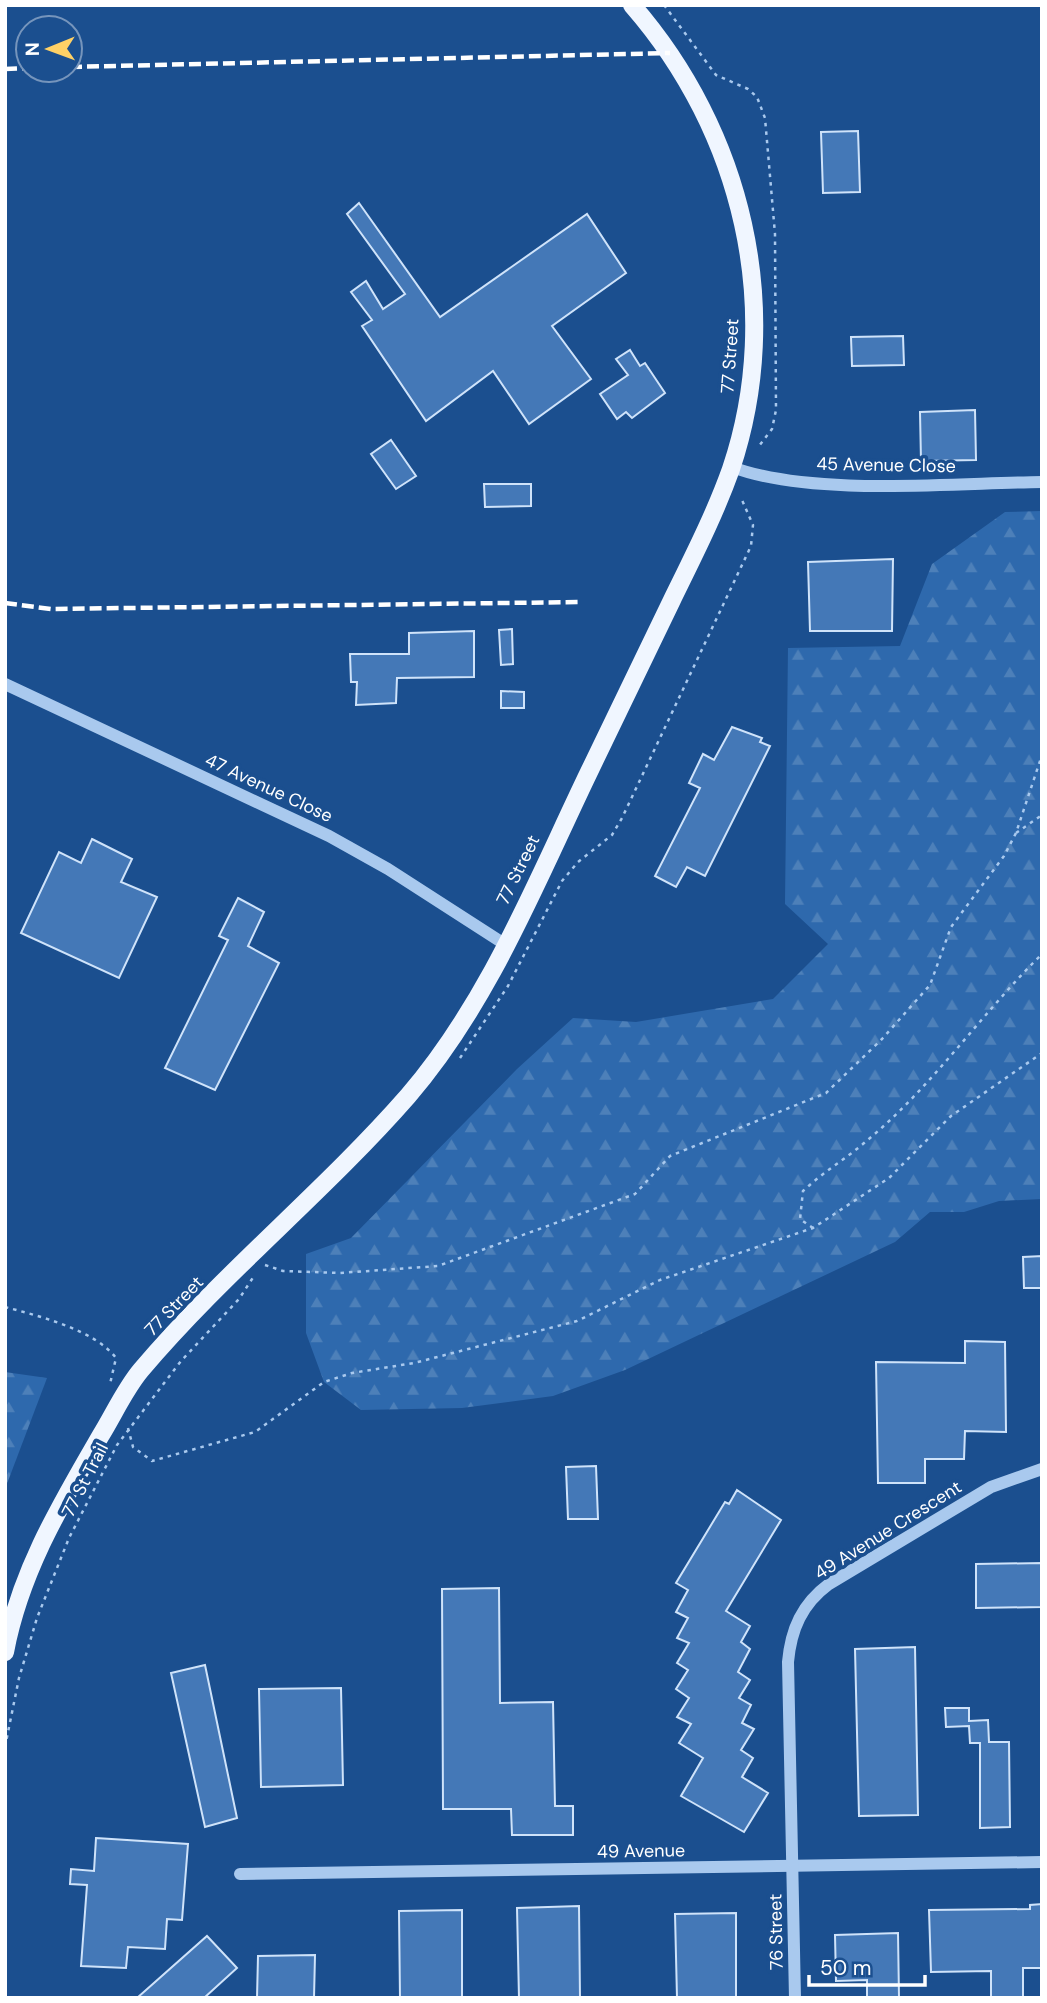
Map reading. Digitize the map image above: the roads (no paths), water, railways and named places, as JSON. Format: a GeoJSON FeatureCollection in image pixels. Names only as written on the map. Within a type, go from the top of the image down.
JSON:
{"type":"FeatureCollection","features":[{"type":"Feature","properties":{"kind":"main road","name":"77 Street"},"geometry":{"type":"LineString","coordinates":[[5,1652],[10,1627],[45,1530],[138,1373],[254,1261],[408,1096],[462,1024],[506,945],[688,566],[732,467],[745,418],[754,348],[754,302],[746,229],[733,180],[705,115],[670,53],[632,5]]}},
{"type":"Feature","properties":{"kind":"street","name":"45 Avenue Close"},"geometry":{"type":"LineString","coordinates":[[732,467],[750,474],[830,484],[1042,482]]}},
{"type":"Feature","properties":{"kind":"street","name":"47 Avenue Close"},"geometry":{"type":"LineString","coordinates":[[5,684],[329,836],[387,869],[506,945]]}},
{"type":"Feature","properties":{"kind":"street","name":"49 Avenue Crescent"},"geometry":{"type":"LineString","coordinates":[[792,1866],[788,1662],[793,1628],[800,1615],[829,1584],[991,1487],[1042,1469]]}},
{"type":"Feature","properties":{"kind":"street","name":"49 Avenue"},"geometry":{"type":"LineString","coordinates":[[240,1874],[1042,1862]]}},
{"type":"Feature","properties":{"kind":"street","name":"76 Street"},"geometry":{"type":"LineString","coordinates":[[792,1866],[795,1998]]}},
{"type":"Feature","properties":{"kind":"railway"},"geometry":{"type":"LineString","coordinates":[[84,67],[670,53]]}},
{"type":"Feature","properties":{"kind":"railway"},"geometry":{"type":"LineString","coordinates":[[5,69],[14,69]]}},
{"type":"Feature","properties":{"kind":"railway"},"geometry":{"type":"LineString","coordinates":[[5,603],[51,609],[580,602]]}}]}
